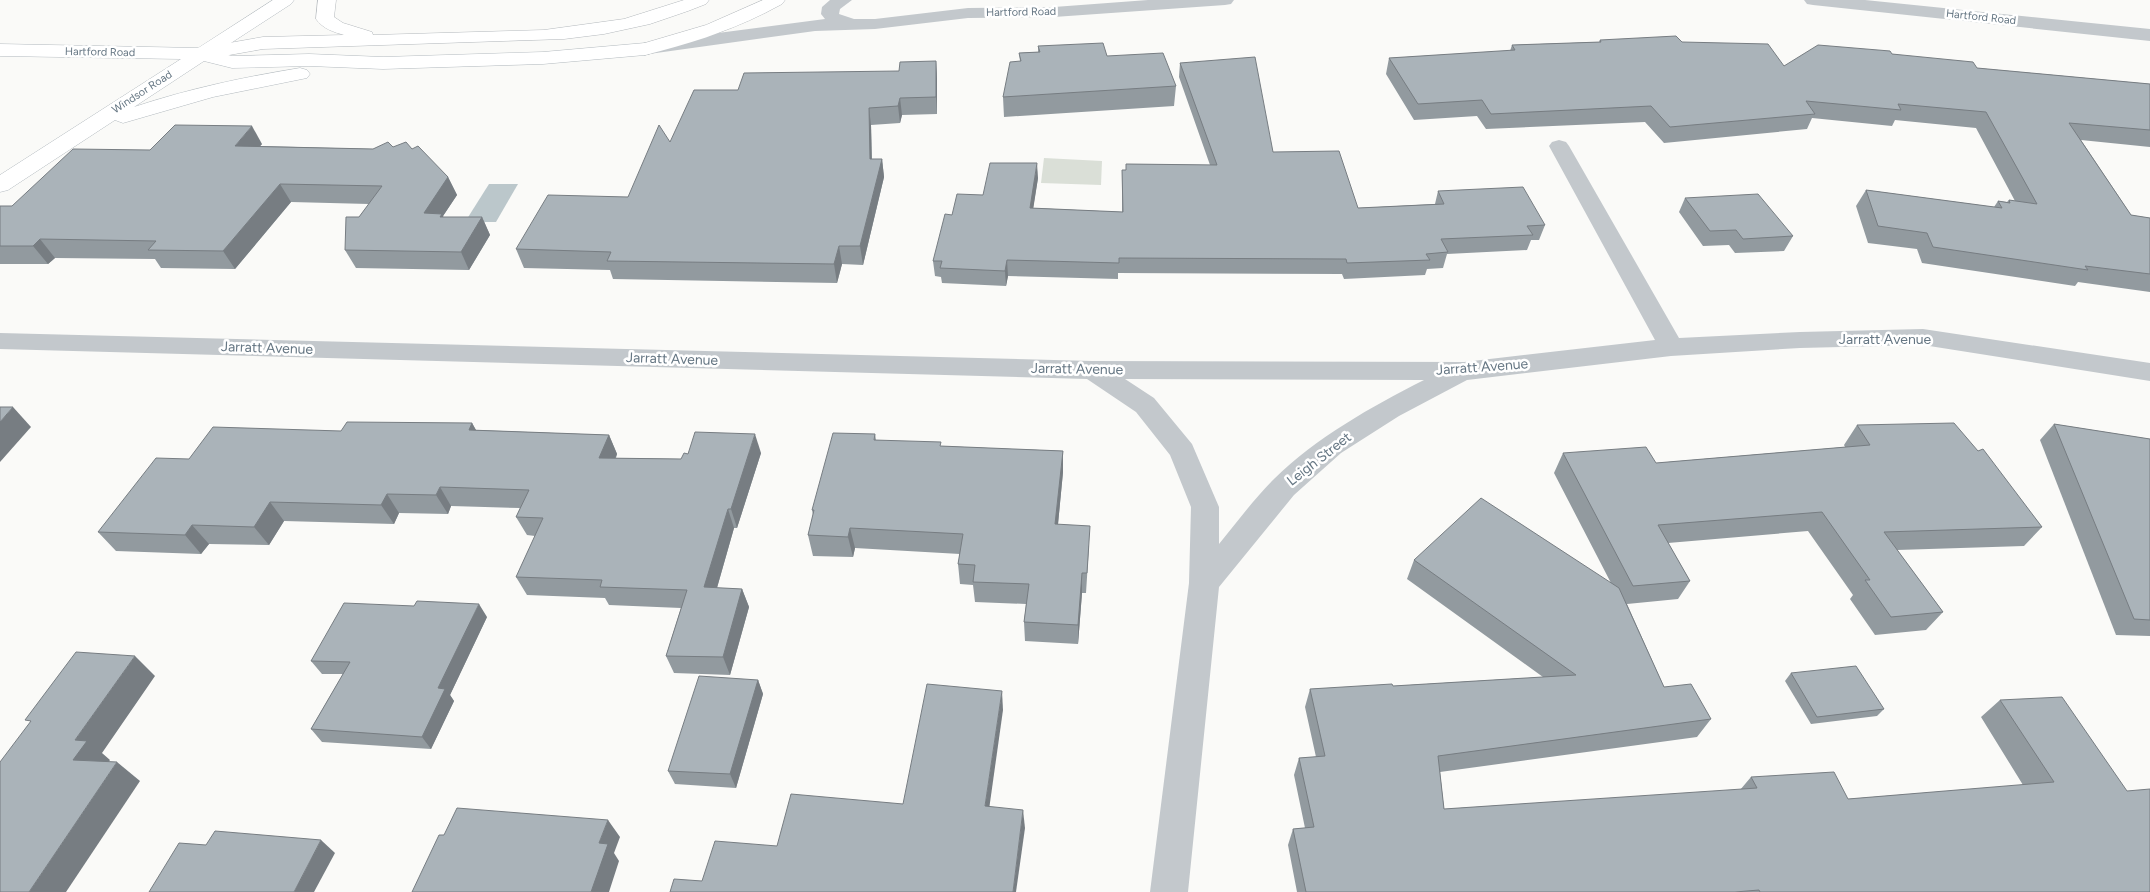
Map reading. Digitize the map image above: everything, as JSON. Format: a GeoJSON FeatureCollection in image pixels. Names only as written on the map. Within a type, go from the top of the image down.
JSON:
{"type":"FeatureCollection","features":[{"type":"Feature","properties":{"kind":"main road","name":"Windsor Road"},"geometry":{"type":"LineString","coordinates":[[0,185],[285,0]]}},
{"type":"Feature","properties":{"kind":"main road"},"geometry":{"type":"LineString","coordinates":[[327,0],[325,19],[337,27],[378,41]]}},
{"type":"Feature","properties":{"kind":"main road"},"geometry":{"type":"LineString","coordinates":[[201,54],[263,43],[544,36],[585,32],[662,14],[700,0]]}},
{"type":"Feature","properties":{"kind":"main road"},"geometry":{"type":"LineString","coordinates":[[201,54],[232,62],[309,60],[383,63],[543,58],[645,49],[693,36],[736,20],[776,0]]}},
{"type":"Feature","properties":{"kind":"main road","name":"Hartford Road"},"geometry":{"type":"LineString","coordinates":[[0,50],[201,54]]}},
{"type":"Feature","properties":{"kind":"main road"},"geometry":{"type":"LineString","coordinates":[[80,132],[163,103],[233,86],[383,63]]}},
{"type":"Feature","properties":{"kind":"street","name":"Hartford Road"},"geometry":{"type":"LineString","coordinates":[[843,0],[831,7],[830,14],[834,19],[852,24]]}},
{"type":"Feature","properties":{"kind":"street","name":"Hartford Road"},"geometry":{"type":"LineString","coordinates":[[645,49],[731,38],[788,28],[913,21],[968,13],[1054,12],[1224,0]]}},
{"type":"Feature","properties":{"kind":"street","name":"Hartford Road"},"geometry":{"type":"LineString","coordinates":[[1813,0],[2150,35]]}},
{"type":"Feature","properties":{"kind":"street","name":"Hartford Road"},"geometry":{"type":"LineString","coordinates":[[926,2],[968,13]]}},
{"type":"Feature","properties":{"kind":"street"},"geometry":{"type":"LineString","coordinates":[[1559,146],[1671,347]]}},
{"type":"Feature","properties":{"kind":"street","name":"Jarratt Avenue"},"geometry":{"type":"LineString","coordinates":[[0,341],[1092,370],[1464,371],[1671,347],[1800,340],[1923,337],[2150,372]]}},
{"type":"Feature","properties":{"kind":"street"},"geometry":{"type":"LineString","coordinates":[[1092,370],[1145,405],[1182,451],[1205,507],[1204,583],[1169,892]]}},
{"type":"Feature","properties":{"kind":"street","name":"Leigh Street"},"geometry":{"type":"LineString","coordinates":[[1204,583],[1284,487],[1332,446],[1390,409],[1464,371]]}},
{"type":"Feature","properties":{"kind":"shaded area"},"geometry":{"type":"Polygon","coordinates":[[[1044,158],[1102,161],[1101,185],[1041,183],[1044,158]]]}},
{"type":"Feature","properties":{"kind":"shaded area"},"geometry":{"type":"Polygon","coordinates":[[[489,184],[518,184],[496,222],[465,222],[489,184]]]}},
{"type":"Feature","properties":{"kind":"building"},"geometry":{"type":"Polygon","coordinates":[[[1676,36],[1682,42],[1768,44],[1784,66],[1818,45],[1890,51],[1892,54],[1973,62],[1977,68],[2150,84],[2150,130],[2069,123],[2131,215],[2150,218],[2150,274],[2085,266],[2088,270],[1933,247],[1927,233],[1878,226],[1866,190],[2002,208],[1998,201],[2010,203],[2009,200],[2037,204],[1986,112],[1898,104],[1901,110],[1806,101],[1815,114],[1670,127],[1651,106],[1491,114],[1482,100],[1418,104],[1389,58],[1515,50],[1512,45],[1601,42],[1600,40],[1676,36]]]}},
{"type":"Feature","properties":{"kind":"building"},"geometry":{"type":"Polygon","coordinates":[[[1103,43],[1107,56],[1163,53],[1176,86],[1003,97],[1010,62],[1021,61],[1019,53],[1040,52],[1038,46],[1103,43]]]}},
{"type":"Feature","properties":{"kind":"building"},"geometry":{"type":"Polygon","coordinates":[[[1255,57],[1273,152],[1339,151],[1358,208],[1444,204],[1438,191],[1523,187],[1545,225],[1527,226],[1533,235],[1441,239],[1448,252],[1426,254],[1430,260],[1347,263],[1346,259],[1119,258],[1119,263],[1007,260],[1005,271],[940,268],[942,261],[933,261],[945,214],[952,215],[957,194],[983,195],[990,163],[1037,163],[1030,208],[1123,212],[1122,170],[1126,170],[1126,164],[1217,165],[1180,63],[1255,57]]]}},
{"type":"Feature","properties":{"kind":"building"},"geometry":{"type":"Polygon","coordinates":[[[936,61],[936,97],[900,98],[898,106],[869,108],[870,159],[882,159],[860,246],[839,246],[834,264],[607,261],[611,252],[516,249],[548,195],[628,197],[659,125],[670,142],[694,90],[738,90],[744,73],[899,71],[900,62],[936,61]]]}},
{"type":"Feature","properties":{"kind":"building"},"geometry":{"type":"Polygon","coordinates":[[[175,125],[252,126],[235,146],[373,149],[388,142],[393,147],[406,142],[412,149],[418,146],[448,177],[424,213],[442,214],[440,217],[482,217],[461,252],[345,250],[346,217],[359,217],[382,186],[280,184],[223,251],[148,250],[156,241],[40,239],[33,246],[0,246],[0,206],[12,206],[73,149],[150,150],[175,125]]]}},
{"type":"Feature","properties":{"kind":"building"},"geometry":{"type":"Polygon","coordinates":[[[1758,194],[1793,236],[1743,239],[1736,230],[1710,231],[1685,198],[1758,194]]]}},
{"type":"Feature","properties":{"kind":"building"},"geometry":{"type":"Polygon","coordinates":[[[0,407],[13,407],[0,422],[0,407]]]}},
{"type":"Feature","properties":{"kind":"building"},"geometry":{"type":"Polygon","coordinates":[[[347,422],[472,423],[469,430],[609,435],[599,458],[681,459],[684,453],[688,454],[695,432],[755,434],[731,509],[728,509],[704,587],[742,589],[723,657],[666,656],[687,590],[600,587],[602,580],[516,577],[543,518],[516,517],[529,490],[440,487],[436,495],[387,494],[381,505],[270,502],[254,527],[192,525],[185,535],[98,532],[156,458],[189,459],[213,427],[341,431],[347,422]]]}},
{"type":"Feature","properties":{"kind":"building"},"geometry":{"type":"Polygon","coordinates":[[[1954,423],[1978,451],[1983,449],[2042,527],[1884,532],[1943,612],[1891,617],[1865,580],[1870,580],[1822,512],[1658,525],[1690,581],[1633,586],[1563,453],[1646,447],[1656,463],[1870,445],[1857,425],[1954,423]]]}},
{"type":"Feature","properties":{"kind":"building"},"geometry":{"type":"Polygon","coordinates":[[[2054,424],[2150,439],[2150,620],[2134,619],[2054,424]]]}},
{"type":"Feature","properties":{"kind":"building"},"geometry":{"type":"Polygon","coordinates":[[[833,433],[875,434],[874,440],[941,442],[940,446],[1063,451],[1055,524],[1090,526],[1087,573],[1082,573],[1078,625],[1024,622],[1029,584],[973,582],[975,565],[958,564],[963,534],[850,528],[848,537],[808,535],[814,510],[812,510],[833,433]]]}},
{"type":"Feature","properties":{"kind":"building"},"geometry":{"type":"Polygon","coordinates":[[[1481,498],[1619,588],[1664,687],[1691,684],[1711,719],[1438,756],[1444,809],[1757,788],[1751,777],[1834,772],[1848,799],[2054,782],[2000,700],[2062,697],[2127,791],[2150,789],[2150,892],[1760,892],[1759,890],[1735,892],[1306,892],[1293,829],[1314,827],[1299,758],[1325,756],[1310,689],[1576,675],[1414,560],[1481,498]]]}},
{"type":"Feature","properties":{"kind":"building"},"geometry":{"type":"Polygon","coordinates":[[[417,601],[479,604],[438,688],[445,689],[422,737],[311,729],[350,662],[311,661],[344,603],[414,606],[417,601]]]}},
{"type":"Feature","properties":{"kind":"building"},"geometry":{"type":"Polygon","coordinates":[[[76,652],[135,656],[75,740],[87,741],[73,760],[117,762],[29,892],[0,892],[0,762],[31,721],[25,720],[76,652]]]}},
{"type":"Feature","properties":{"kind":"building"},"geometry":{"type":"Polygon","coordinates":[[[1856,666],[1884,709],[1817,717],[1791,673],[1856,666]]]}},
{"type":"Feature","properties":{"kind":"building"},"geometry":{"type":"Polygon","coordinates":[[[699,676],[758,680],[730,774],[668,771],[699,676]]]}},
{"type":"Feature","properties":{"kind":"building"},"geometry":{"type":"Polygon","coordinates":[[[927,684],[1002,691],[985,806],[1023,810],[1013,892],[670,892],[674,879],[702,881],[715,841],[777,846],[791,794],[903,804],[927,684]]]}},
{"type":"Feature","properties":{"kind":"building"},"geometry":{"type":"Polygon","coordinates":[[[457,808],[608,820],[599,843],[608,844],[591,892],[412,892],[439,835],[444,835],[457,808]]]}},
{"type":"Feature","properties":{"kind":"building"},"geometry":{"type":"Polygon","coordinates":[[[215,831],[321,840],[294,892],[149,892],[179,843],[206,845],[215,831]]]}}]}
